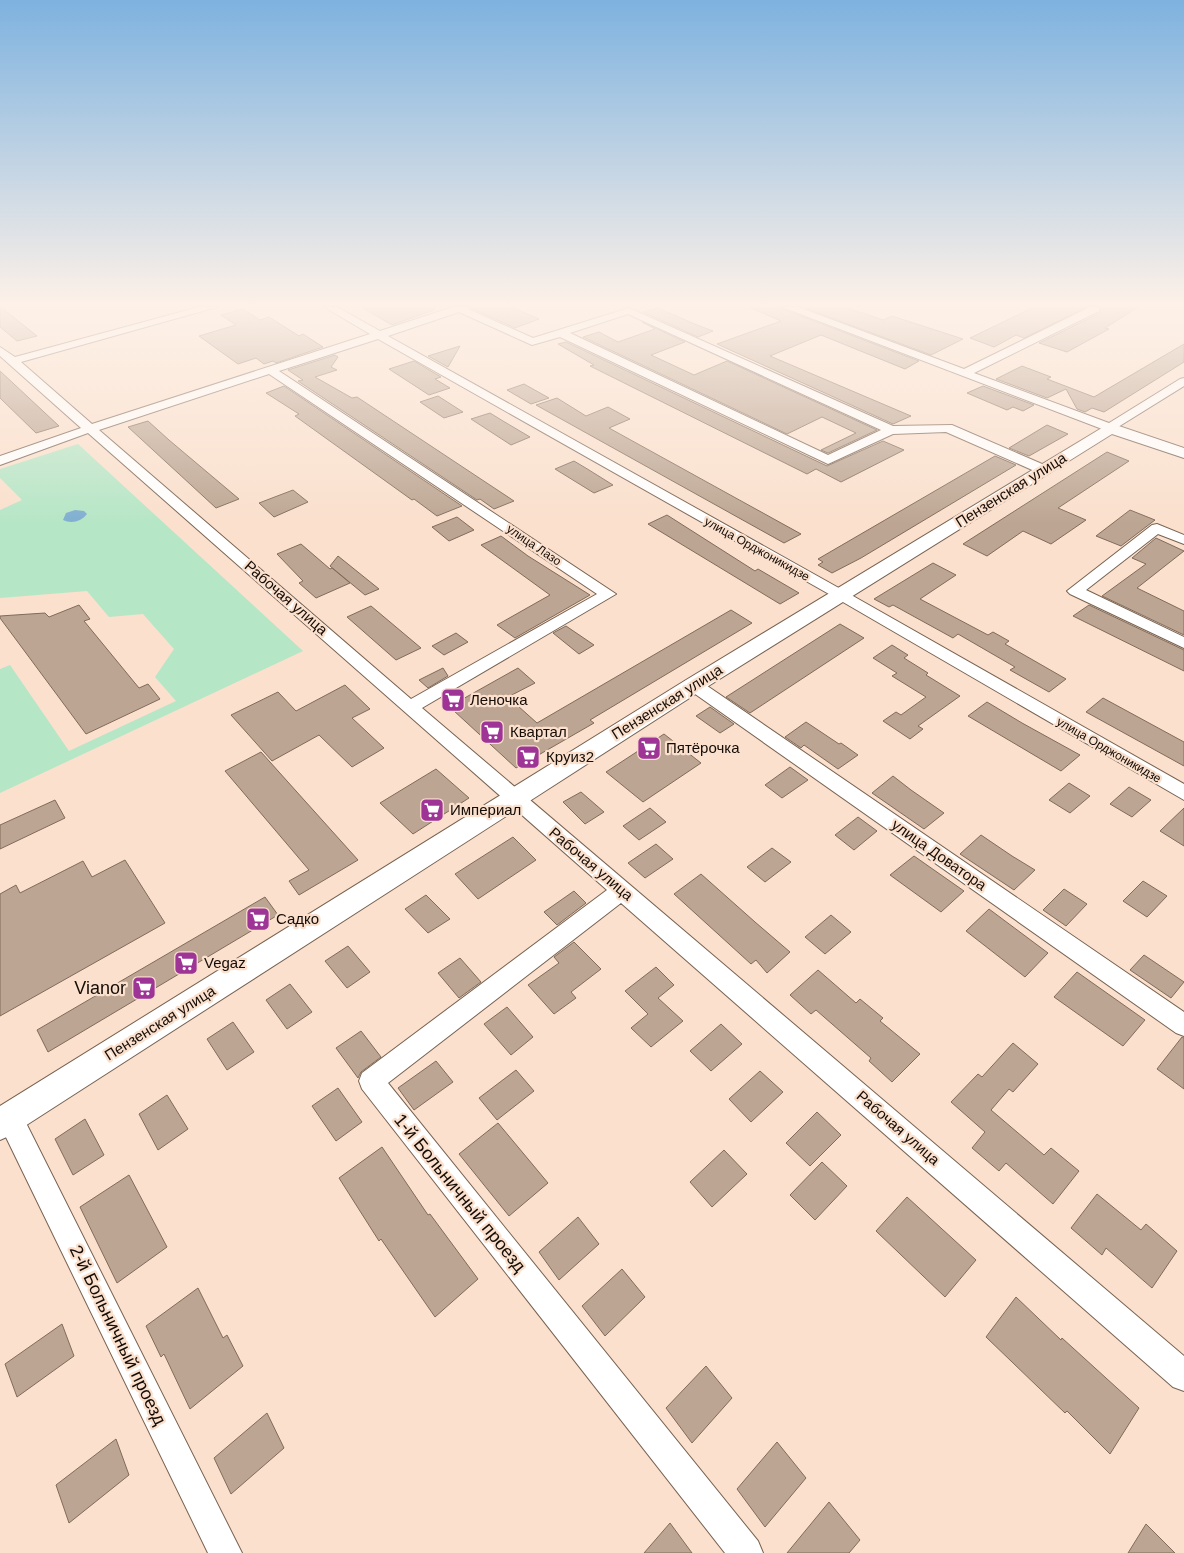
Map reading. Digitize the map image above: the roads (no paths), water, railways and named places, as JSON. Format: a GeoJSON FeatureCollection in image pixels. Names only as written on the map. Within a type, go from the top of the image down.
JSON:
{"type":"FeatureCollection","features":[{"type":"Feature","properties":{"kind":"street","name":"Рабочая улица"},"geometry":{"type":"LineString","coordinates":[[35,379],[514,798],[623,890],[1184,1376]]}},
{"type":"Feature","properties":{"kind":"street"},"geometry":{"type":"LineString","coordinates":[[0,461],[92,428],[241,379]]}},
{"type":"Feature","properties":{"kind":"street","name":"улица Лазо"},"geometry":{"type":"LineString","coordinates":[[284,379],[608,594],[410,707]]}},
{"type":"Feature","properties":{"kind":"street","name":"улица Орджоникидзе"},"geometry":{"type":"LineString","coordinates":[[455,379],[841,596],[1184,793]]}},
{"type":"Feature","properties":{"kind":"street"},"geometry":{"type":"LineString","coordinates":[[659,379],[828,460],[891,430],[948,428],[1044,470]]}},
{"type":"Feature","properties":{"kind":"street"},"geometry":{"type":"LineString","coordinates":[[779,379],[891,430]]}},
{"type":"Feature","properties":{"kind":"street"},"geometry":{"type":"LineString","coordinates":[[982,379],[1110,428],[1184,453]]}},
{"type":"Feature","properties":{"kind":"street","name":"Пензенская улица"},"geometry":{"type":"LineString","coordinates":[[5,1121],[694,685],[841,596],[1184,381]]}},
{"type":"Feature","properties":{"kind":"street"},"geometry":{"type":"LineString","coordinates":[[1184,540],[1156,528],[1076,591],[1184,643]]}},
{"type":"Feature","properties":{"kind":"street","name":"улица Доватора"},"geometry":{"type":"LineString","coordinates":[[694,685],[1184,1025]]}},
{"type":"Feature","properties":{"kind":"street","name":"1-й Больничный проезд"},"geometry":{"type":"LineString","coordinates":[[623,890],[370,1080],[746,1553]]}},
{"type":"Feature","properties":{"kind":"street","name":"2-й Больничный проезд"},"geometry":{"type":"LineString","coordinates":[[5,1121],[225,1553]]}},
{"type":"Feature","properties":{"kind":"water"},"geometry":{"type":"Polygon","coordinates":[[[75,510],[84,511],[87,514],[76,522],[63,520],[66,513],[75,510]]]}},
{"type":"Feature","properties":{"kind":"place","name":"Леночка"},"geometry":{"type":"Point","coordinates":[453,700]}},
{"type":"Feature","properties":{"kind":"place","name":"Квартал"},"geometry":{"type":"Point","coordinates":[492,732]}},
{"type":"Feature","properties":{"kind":"place","name":"Пятёрочка"},"geometry":{"type":"Point","coordinates":[649,748]}},
{"type":"Feature","properties":{"kind":"place","name":"Круиз2"},"geometry":{"type":"Point","coordinates":[528,757]}},
{"type":"Feature","properties":{"kind":"place","name":"Империал"},"geometry":{"type":"Point","coordinates":[432,810]}},
{"type":"Feature","properties":{"kind":"place","name":"Садко"},"geometry":{"type":"Point","coordinates":[258,919]}},
{"type":"Feature","properties":{"kind":"place","name":"Vegaz"},"geometry":{"type":"Point","coordinates":[186,963]}},
{"type":"Feature","properties":{"kind":"place","name":"Vianor"},"geometry":{"type":"Point","coordinates":[144,988]}}]}
